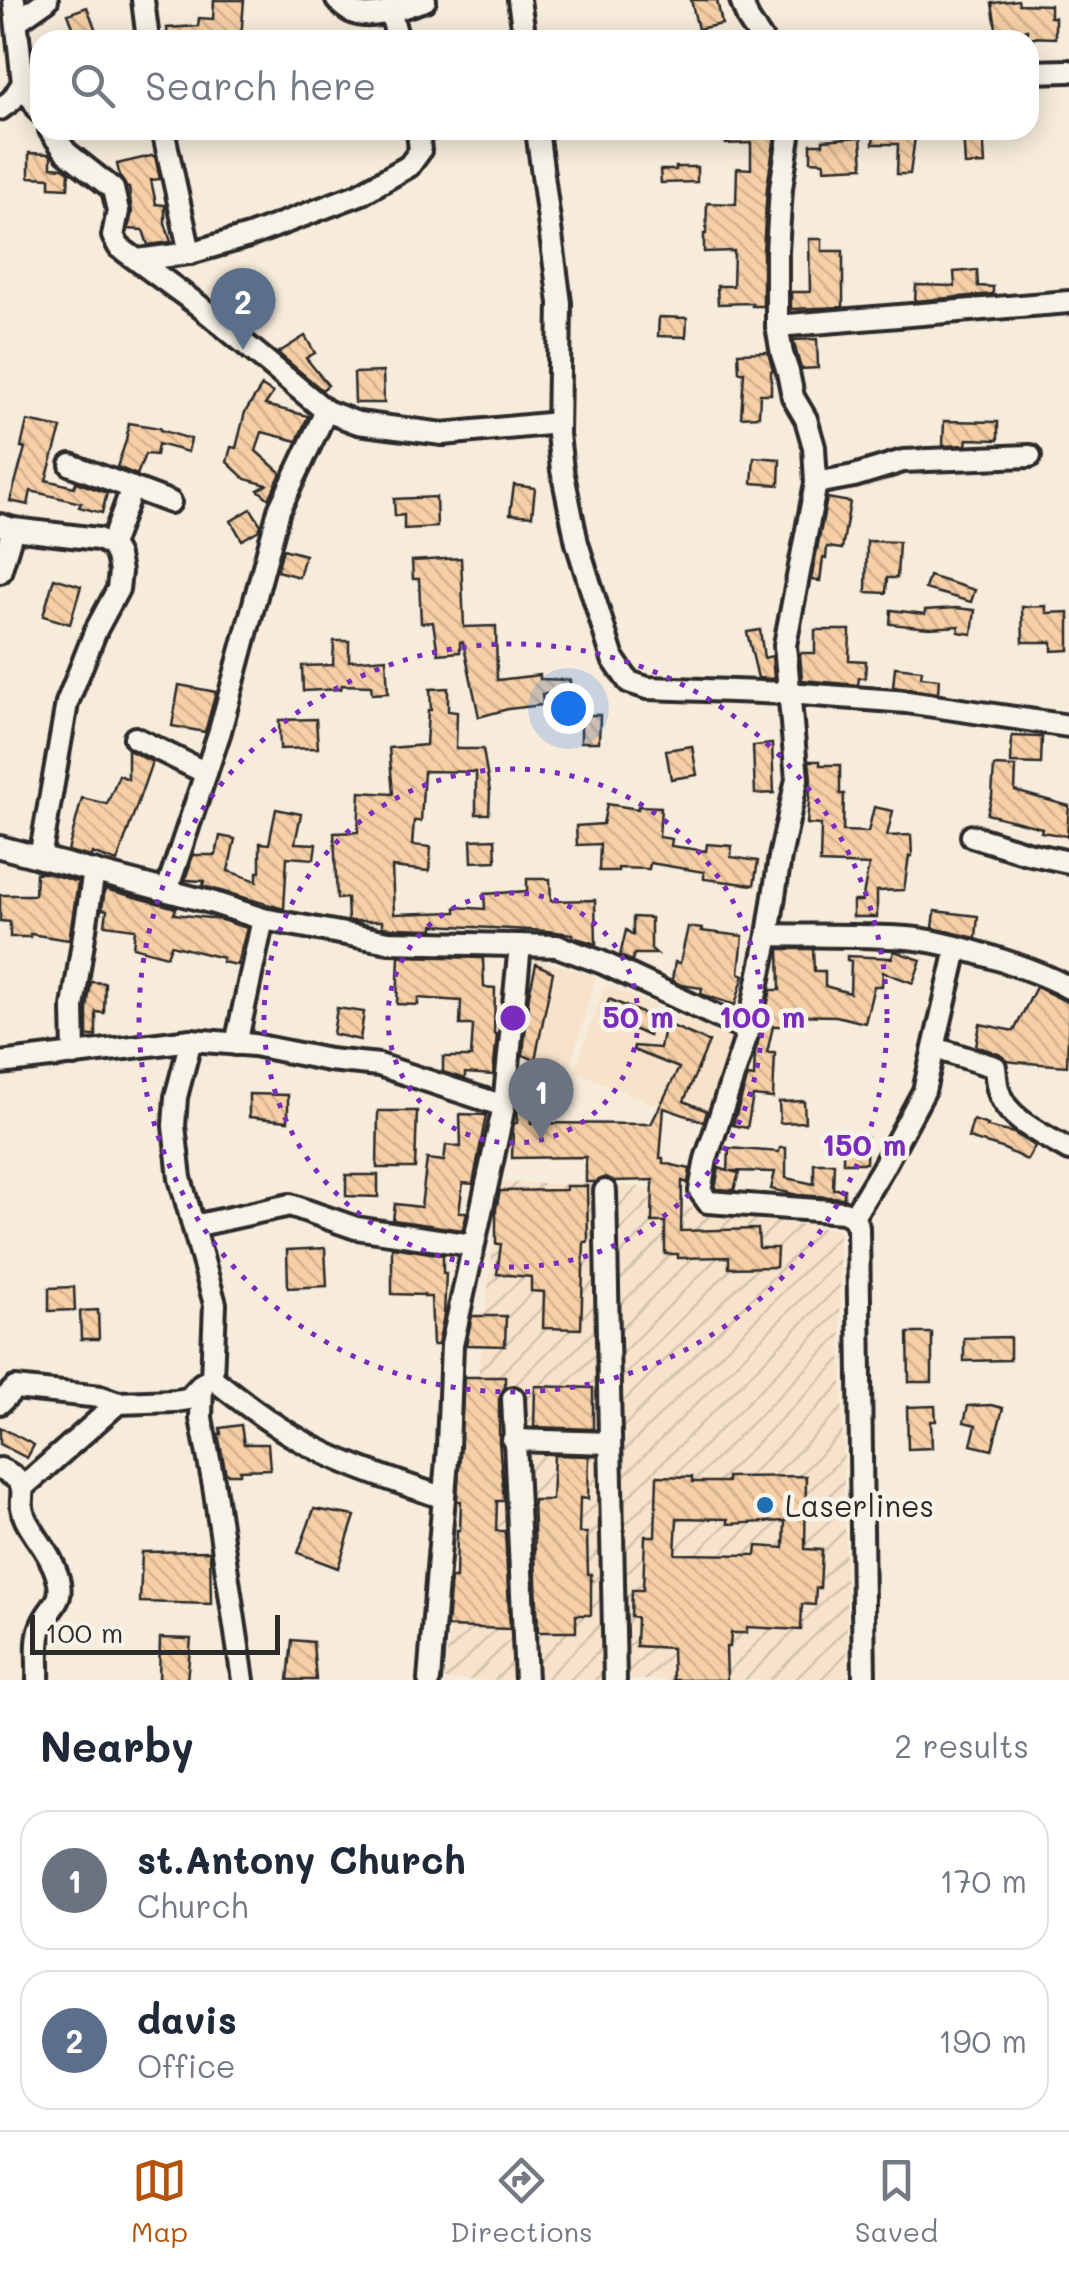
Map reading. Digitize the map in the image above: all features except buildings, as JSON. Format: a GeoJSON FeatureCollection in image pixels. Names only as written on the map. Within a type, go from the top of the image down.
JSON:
{"type":"FeatureCollection","features":[{"type":"Feature","properties":{"kind":"street"},"geometry":{"type":"LineString","coordinates":[[30,95],[23,83],[15,11],[47,0]]}},
{"type":"Feature","properties":{"kind":"street"},"geometry":{"type":"LineString","coordinates":[[143,0],[147,30]]}},
{"type":"Feature","properties":{"kind":"street"},"geometry":{"type":"LineString","coordinates":[[337,0],[352,13],[364,15],[425,0]]}},
{"type":"Feature","properties":{"kind":"street"},"geometry":{"type":"LineString","coordinates":[[520,0],[524,30]]}},
{"type":"Feature","properties":{"kind":"street"},"geometry":{"type":"LineString","coordinates":[[741,0],[756,30]]}},
{"type":"Feature","properties":{"kind":"street"},"geometry":{"type":"LineString","coordinates":[[390,10],[395,30]]}},
{"type":"Feature","properties":{"kind":"street"},"geometry":{"type":"LineString","coordinates":[[1039,72],[1069,70]]}},
{"type":"Feature","properties":{"kind":"street"},"geometry":{"type":"LineString","coordinates":[[0,109],[12,100],[23,83]]}},
{"type":"Feature","properties":{"kind":"street"},"geometry":{"type":"LineString","coordinates":[[57,140],[66,152],[114,189],[118,211],[114,236],[119,247],[198,305],[326,411],[358,423],[442,434],[558,423]]}},
{"type":"Feature","properties":{"kind":"street"},"geometry":{"type":"LineString","coordinates":[[165,140],[190,253]]}},
{"type":"Feature","properties":{"kind":"street"},"geometry":{"type":"LineString","coordinates":[[138,260],[190,253],[249,236],[360,194],[409,166],[420,151],[419,140]]}},
{"type":"Feature","properties":{"kind":"street"},"geometry":{"type":"LineString","coordinates":[[538,140],[560,303],[558,423],[562,470],[578,543],[613,658],[629,682],[647,688],[907,702],[1069,726]]}},
{"type":"Feature","properties":{"kind":"street"},"geometry":{"type":"LineString","coordinates":[[788,140],[776,252],[778,326],[793,397],[806,420],[814,447],[816,482],[785,645],[797,779],[748,1031],[706,1160],[700,1192],[708,1202],[844,1212],[853,1216],[858,1227],[864,1680]]}},
{"type":"Feature","properties":{"kind":"street"},"geometry":{"type":"LineString","coordinates":[[778,326],[1069,302]]}},
{"type":"Feature","properties":{"kind":"street"},"geometry":{"type":"LineString","coordinates":[[167,890],[220,731],[279,510],[326,411]]}},
{"type":"Feature","properties":{"kind":"street"},"geometry":{"type":"LineString","coordinates":[[816,482],[854,476],[903,461],[1030,456]]}},
{"type":"Feature","properties":{"kind":"street"},"geometry":{"type":"LineString","coordinates":[[71,466],[170,502]]}},
{"type":"Feature","properties":{"kind":"street"},"geometry":{"type":"LineString","coordinates":[[111,545],[132,488]]}},
{"type":"Feature","properties":{"kind":"street"},"geometry":{"type":"LineString","coordinates":[[0,572],[6,527],[111,545],[120,572],[118,589],[96,630],[67,703],[40,858]]}},
{"type":"Feature","properties":{"kind":"street"},"geometry":{"type":"LineString","coordinates":[[135,738],[206,773]]}},
{"type":"Feature","properties":{"kind":"street"},"geometry":{"type":"LineString","coordinates":[[972,836],[1069,862]]}},
{"type":"Feature","properties":{"kind":"street"},"geometry":{"type":"LineString","coordinates":[[0,847],[263,918],[389,942],[556,946],[601,962],[748,1031]]}},
{"type":"Feature","properties":{"kind":"street"},"geometry":{"type":"LineString","coordinates":[[74,1055],[73,1006],[94,871]]}},
{"type":"Feature","properties":{"kind":"street"},"geometry":{"type":"LineString","coordinates":[[236,1044],[263,918]]}},
{"type":"Feature","properties":{"kind":"street"},"geometry":{"type":"LineString","coordinates":[[768,934],[912,938],[1006,963],[1069,988]]}},
{"type":"Feature","properties":{"kind":"street"},"geometry":{"type":"LineString","coordinates":[[429,1680],[452,1345],[504,1106],[520,945]]}},
{"type":"Feature","properties":{"kind":"street"},"geometry":{"type":"LineString","coordinates":[[853,1216],[924,1091],[957,948]]}},
{"type":"Feature","properties":{"kind":"street"},"geometry":{"type":"LineString","coordinates":[[191,1040],[176,1097],[174,1126],[180,1178],[215,1304],[200,1418],[214,1486],[242,1680]]}},
{"type":"Feature","properties":{"kind":"street"},"geometry":{"type":"LineString","coordinates":[[0,1063],[191,1040],[379,1065],[504,1106]]}},
{"type":"Feature","properties":{"kind":"street"},"geometry":{"type":"LineString","coordinates":[[935,1048],[995,1067],[998,1091],[1006,1107],[1069,1150]]}},
{"type":"Feature","properties":{"kind":"street"},"geometry":{"type":"LineString","coordinates":[[606,1190],[614,1680]]}},
{"type":"Feature","properties":{"kind":"street"},"geometry":{"type":"LineString","coordinates":[[194,1226],[290,1205],[356,1228],[472,1245]]}},
{"type":"Feature","properties":{"kind":"street"},"geometry":{"type":"LineString","coordinates":[[0,1404],[14,1388],[118,1403],[188,1399],[207,1381]]}},
{"type":"Feature","properties":{"kind":"street"},"geometry":{"type":"LineString","coordinates":[[207,1381],[303,1442],[369,1472],[444,1498]]}},
{"type":"Feature","properties":{"kind":"street"},"geometry":{"type":"LineString","coordinates":[[512,1398],[526,1680]]}},
{"type":"Feature","properties":{"kind":"street"},"geometry":{"type":"LineString","coordinates":[[23,1487],[118,1403]]}},
{"type":"Feature","properties":{"kind":"street"},"geometry":{"type":"LineString","coordinates":[[513,1440],[610,1443]]}},
{"type":"Feature","properties":{"kind":"street"},"geometry":{"type":"LineString","coordinates":[[0,1469],[18,1478],[23,1487],[23,1516],[48,1554],[59,1584],[57,1604],[40,1626],[38,1680]]}},
{"type":"Feature","properties":{"kind":"shaded area"},"geometry":{"type":"Polygon","coordinates":[[[537,959],[596,976],[569,1072],[515,1057],[537,959]]]}},
{"type":"Feature","properties":{"kind":"shaded area"},"geometry":{"type":"Polygon","coordinates":[[[605,985],[734,1040],[702,1124],[574,1071],[605,985]]]}},
{"type":"Feature","properties":{"kind":"shaded area"},"geometry":{"type":"Polygon","coordinates":[[[500,1182],[640,1187],[690,1208],[839,1230],[848,1680],[444,1680],[500,1182]]]}},
{"type":"Feature","properties":{"kind":"place","name":"davis"},"geometry":{"type":"Point","coordinates":[243,350]}},
{"type":"Feature","properties":{"kind":"place","name":"st.Antony Church"},"geometry":{"type":"Point","coordinates":[541,1140]}},
{"type":"Feature","properties":{"kind":"place","name":"Laserlines"},"geometry":{"type":"Point","coordinates":[765,1505]}}]}
